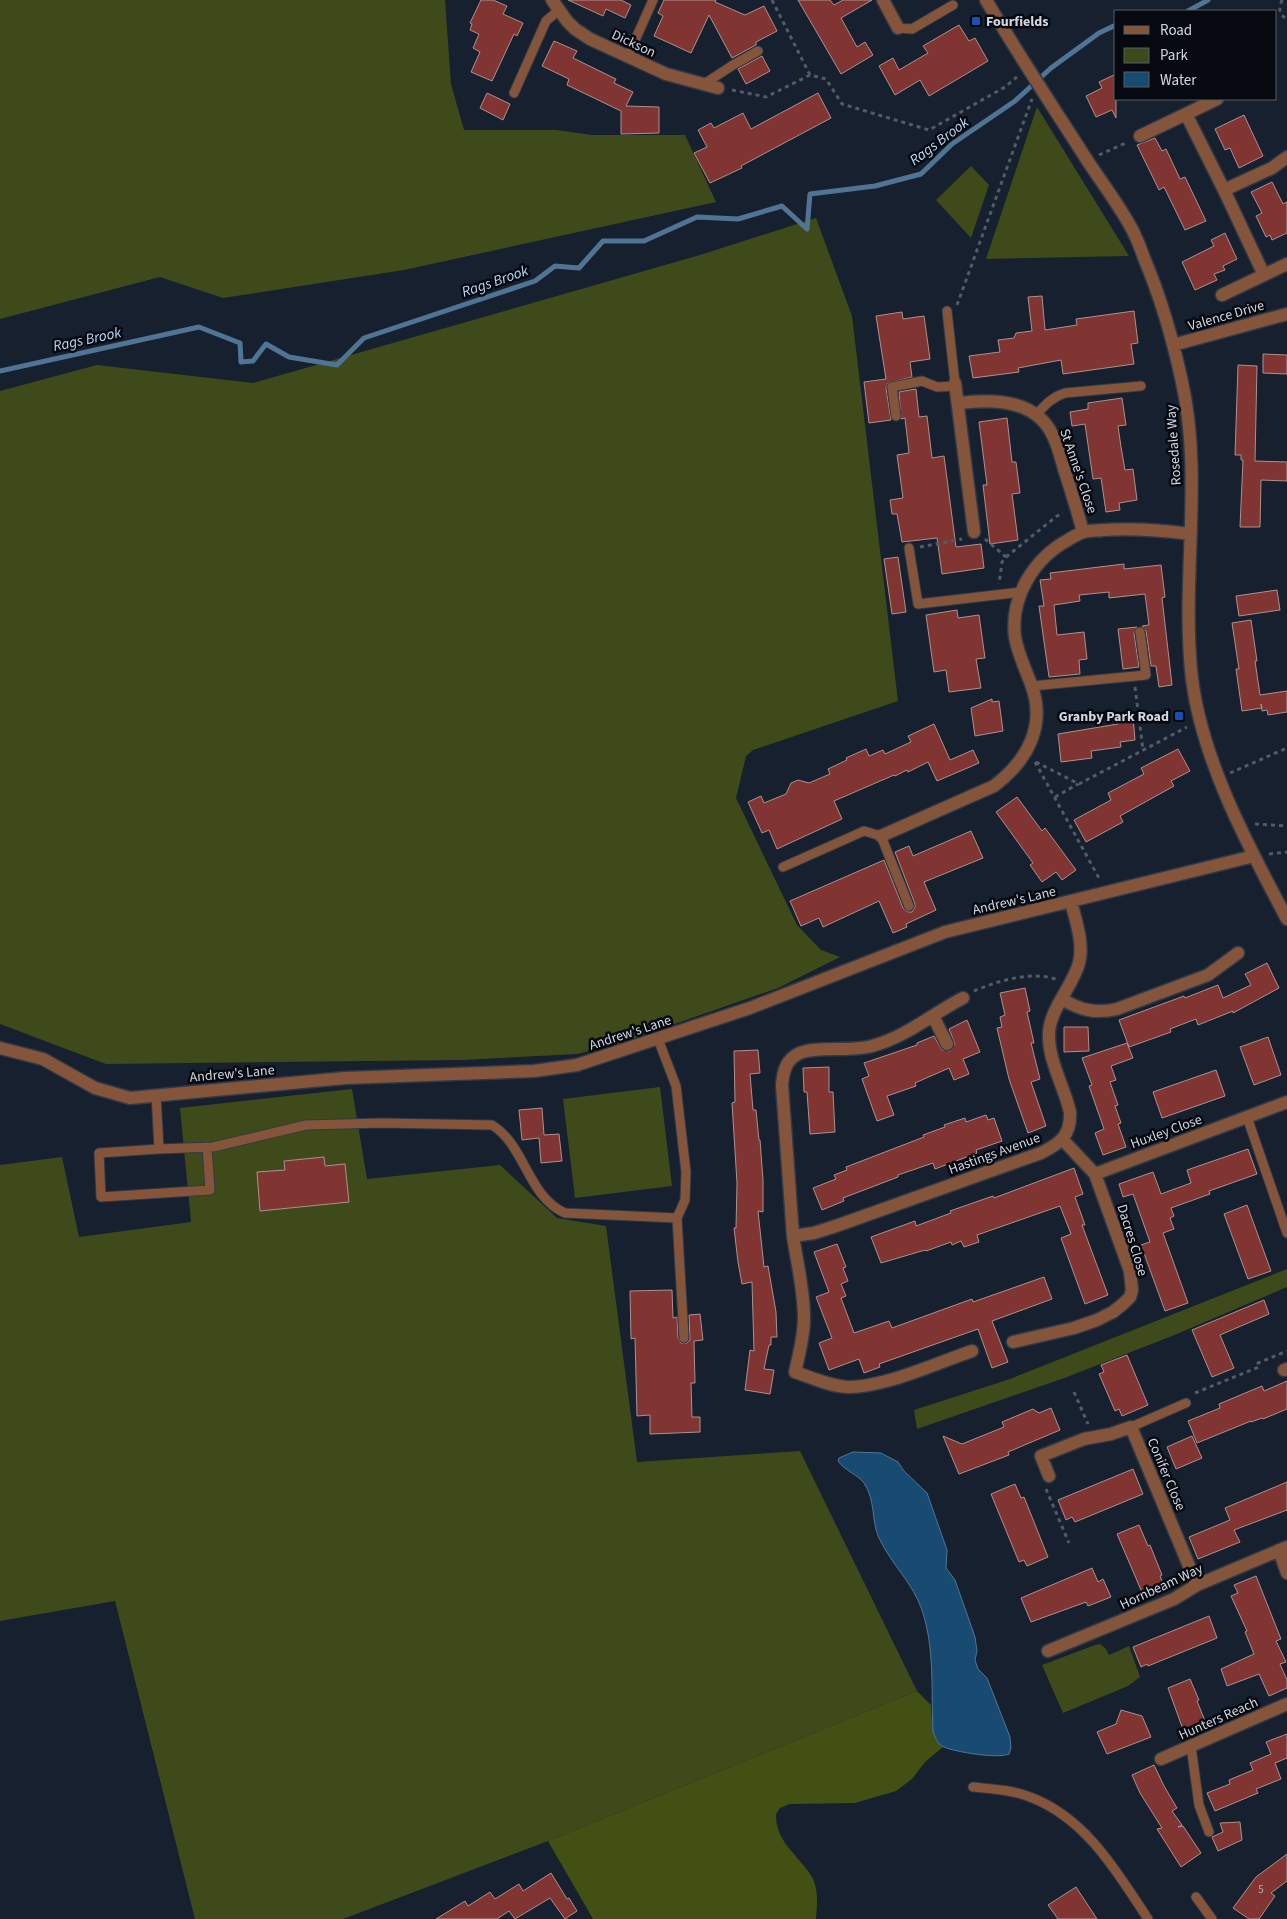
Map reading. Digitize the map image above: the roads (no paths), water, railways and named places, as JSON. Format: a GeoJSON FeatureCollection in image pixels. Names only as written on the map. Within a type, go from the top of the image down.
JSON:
{"type":"FeatureCollection","features":[{"type":"Feature","properties":{"kind":"street"},"geometry":{"type":"LineString","coordinates":[[883,0],[898,28]]}},
{"type":"Feature","properties":{"kind":"street","name":"Rosedale Way"},"geometry":{"type":"LineString","coordinates":[[986,0],[1016,51],[1133,231],[1157,289],[1183,385],[1190,434],[1192,474],[1188,579],[1191,670],[1199,720],[1220,778],[1254,856],[1287,919]]}},
{"type":"Feature","properties":{"kind":"street","name":"Dickson"},"geometry":{"type":"LineString","coordinates":[[555,5],[574,29],[590,39],[666,74],[718,88]]}},
{"type":"Feature","properties":{"kind":"street"},"geometry":{"type":"LineString","coordinates":[[1140,136],[1215,100]]}},
{"type":"Feature","properties":{"kind":"street"},"geometry":{"type":"LineString","coordinates":[[1186,114],[1264,275]]}},
{"type":"Feature","properties":{"kind":"street"},"geometry":{"type":"LineString","coordinates":[[1224,190],[1272,168],[1287,157]]}},
{"type":"Feature","properties":{"kind":"street"},"geometry":{"type":"LineString","coordinates":[[1222,295],[1287,264]]}},
{"type":"Feature","properties":{"kind":"street","name":"Valence Drive"},"geometry":{"type":"LineString","coordinates":[[1173,345],[1287,314]]}},
{"type":"Feature","properties":{"kind":"street"},"geometry":{"type":"LineString","coordinates":[[956,384],[974,535]]}},
{"type":"Feature","properties":{"kind":"street","name":"St Anne's Close"},"geometry":{"type":"LineString","coordinates":[[959,404],[982,400],[1018,405],[1043,421],[1053,435],[1083,532]]}},
{"type":"Feature","properties":{"kind":"street"},"geometry":{"type":"LineString","coordinates":[[881,836],[994,786],[1006,777],[1028,748],[1035,728],[1037,706],[1032,686],[1019,656],[1015,636],[1015,613],[1021,592],[1039,562],[1056,546],[1083,532],[1145,529],[1190,534]]}},
{"type":"Feature","properties":{"kind":"street","name":"Andrew's Lane"},"geometry":{"type":"LineString","coordinates":[[0,1048],[43,1059],[94,1088],[130,1098],[345,1078],[534,1071],[578,1066],[750,1008],[945,932],[1254,856]]}},
{"type":"Feature","properties":{"kind":"street"},"geometry":{"type":"LineString","coordinates":[[1063,1140],[1070,1120],[1070,1112],[1051,1055],[1048,1032],[1051,1021],[1079,963],[1080,949],[1071,902]]}},
{"type":"Feature","properties":{"kind":"street"},"geometry":{"type":"LineString","coordinates":[[1062,999],[1078,1009],[1106,1012],[1208,975],[1238,953]]}},
{"type":"Feature","properties":{"kind":"street"},"geometry":{"type":"LineString","coordinates":[[963,998],[902,1035],[888,1041],[852,1050],[800,1053],[787,1064],[783,1074],[782,1085],[794,1236],[803,1298],[804,1319],[803,1338],[795,1372],[845,1387],[863,1386],[919,1370],[972,1351]]}},
{"type":"Feature","properties":{"kind":"street"},"geometry":{"type":"LineString","coordinates":[[933,1016],[947,1044]]}},
{"type":"Feature","properties":{"kind":"street","name":"Huxley Close"},"geometry":{"type":"LineString","coordinates":[[1095,1174],[1287,1102]]}},
{"type":"Feature","properties":{"kind":"street","name":"Dacres Close"},"geometry":{"type":"LineString","coordinates":[[1013,1342],[1074,1328],[1090,1322],[1114,1312],[1130,1297],[1132,1281],[1130,1271],[1095,1174],[1063,1140]]}},
{"type":"Feature","properties":{"kind":"street","name":"Hastings Avenue"},"geometry":{"type":"LineString","coordinates":[[794,1236],[814,1233],[845,1223],[1041,1153],[1063,1140]]}},
{"type":"Feature","properties":{"kind":"street","name":"Conifer Close"},"geometry":{"type":"LineString","coordinates":[[1049,1476],[1041,1456],[1084,1439],[1111,1434],[1131,1427],[1197,1585]]}},
{"type":"Feature","properties":{"kind":"street"},"geometry":{"type":"LineString","coordinates":[[1283,1549],[1287,1573]]}},
{"type":"Feature","properties":{"kind":"street","name":"Hornbeam Way"},"geometry":{"type":"LineString","coordinates":[[1048,1651],[1174,1599],[1197,1585],[1283,1549]]}},
{"type":"Feature","properties":{"kind":"street","name":"Hunters Reach"},"geometry":{"type":"LineString","coordinates":[[1161,1759],[1287,1704]]}},
{"type":"Feature","properties":{"kind":"lane"},"geometry":{"type":"LineString","coordinates":[[628,56],[653,0]]}},
{"type":"Feature","properties":{"kind":"lane"},"geometry":{"type":"LineString","coordinates":[[514,93],[555,5]]}},
{"type":"Feature","properties":{"kind":"lane"},"geometry":{"type":"LineString","coordinates":[[898,28],[912,28],[953,5]]}},
{"type":"Feature","properties":{"kind":"lane"},"geometry":{"type":"LineString","coordinates":[[704,84],[758,51]]}},
{"type":"Feature","properties":{"kind":"lane"},"geometry":{"type":"LineString","coordinates":[[896,416],[892,387],[922,382],[937,387],[956,384],[947,311]]}},
{"type":"Feature","properties":{"kind":"lane"},"geometry":{"type":"LineString","coordinates":[[1036,415],[1054,396],[1065,393],[1141,386]]}},
{"type":"Feature","properties":{"kind":"lane"},"geometry":{"type":"LineString","coordinates":[[910,548],[918,604],[1021,592]]}},
{"type":"Feature","properties":{"kind":"lane"},"geometry":{"type":"LineString","coordinates":[[1032,686],[1146,675],[1140,632]]}},
{"type":"Feature","properties":{"kind":"lane"},"geometry":{"type":"LineString","coordinates":[[783,867],[864,831],[881,836],[909,906]]}},
{"type":"Feature","properties":{"kind":"lane"},"geometry":{"type":"LineString","coordinates":[[658,1039],[676,1086],[686,1172],[685,1200],[677,1218],[684,1338]]}},
{"type":"Feature","properties":{"kind":"lane"},"geometry":{"type":"LineString","coordinates":[[156,1095],[159,1149]]}},
{"type":"Feature","properties":{"kind":"lane"},"geometry":{"type":"LineString","coordinates":[[1247,1117],[1287,1233]]}},
{"type":"Feature","properties":{"kind":"lane"},"geometry":{"type":"LineString","coordinates":[[207,1147],[210,1190],[101,1197],[99,1153],[207,1147],[306,1125],[381,1123],[492,1125],[503,1131],[534,1182],[558,1210],[565,1213],[677,1218]]}},
{"type":"Feature","properties":{"kind":"lane"},"geometry":{"type":"LineString","coordinates":[[1131,1427],[1186,1403]]}},
{"type":"Feature","properties":{"kind":"lane"},"geometry":{"type":"LineString","coordinates":[[1191,1746],[1199,1806],[1209,1832]]}},
{"type":"Feature","properties":{"kind":"lane"},"geometry":{"type":"LineString","coordinates":[[973,1787],[1030,1797],[1054,1808],[1072,1820],[1110,1861],[1148,1919]]}},
{"type":"Feature","properties":{"kind":"lane"},"geometry":{"type":"LineString","coordinates":[[1196,1897],[1212,1919]]}},
{"type":"Feature","properties":{"kind":"water"},"geometry":{"type":"Polygon","coordinates":[[[853,1452],[881,1453],[898,1462],[904,1471],[927,1493],[947,1550],[946,1568],[955,1580],[975,1637],[977,1651],[975,1660],[978,1669],[987,1678],[1010,1737],[1011,1748],[1009,1754],[996,1756],[966,1753],[944,1747],[937,1740],[933,1731],[931,1655],[922,1610],[913,1591],[879,1538],[868,1490],[858,1477],[838,1461],[839,1458],[853,1452]]]}},
{"type":"Feature","properties":{"kind":"waterway","name":"Rags Brook"},"geometry":{"type":"LineString","coordinates":[[1190,10],[1208,0]]}},
{"type":"Feature","properties":{"kind":"waterway","name":"Rags Brook"},"geometry":{"type":"LineString","coordinates":[[0,371],[199,327],[240,343],[241,362],[253,361],[266,344],[289,357],[337,365],[364,338],[535,281],[555,266],[579,268],[603,241],[644,241],[697,217],[738,219],[782,206],[807,229],[810,194],[875,186],[921,174],[952,144],[1015,101],[1051,68],[1099,33],[1114,26]]}},
{"type":"Feature","properties":{"kind":"place","name":"Fourfields"},"geometry":{"type":"Point","coordinates":[976,21]}},
{"type":"Feature","properties":{"kind":"place","name":"Granby Park Road"},"geometry":{"type":"Point","coordinates":[1179,716]}}]}
